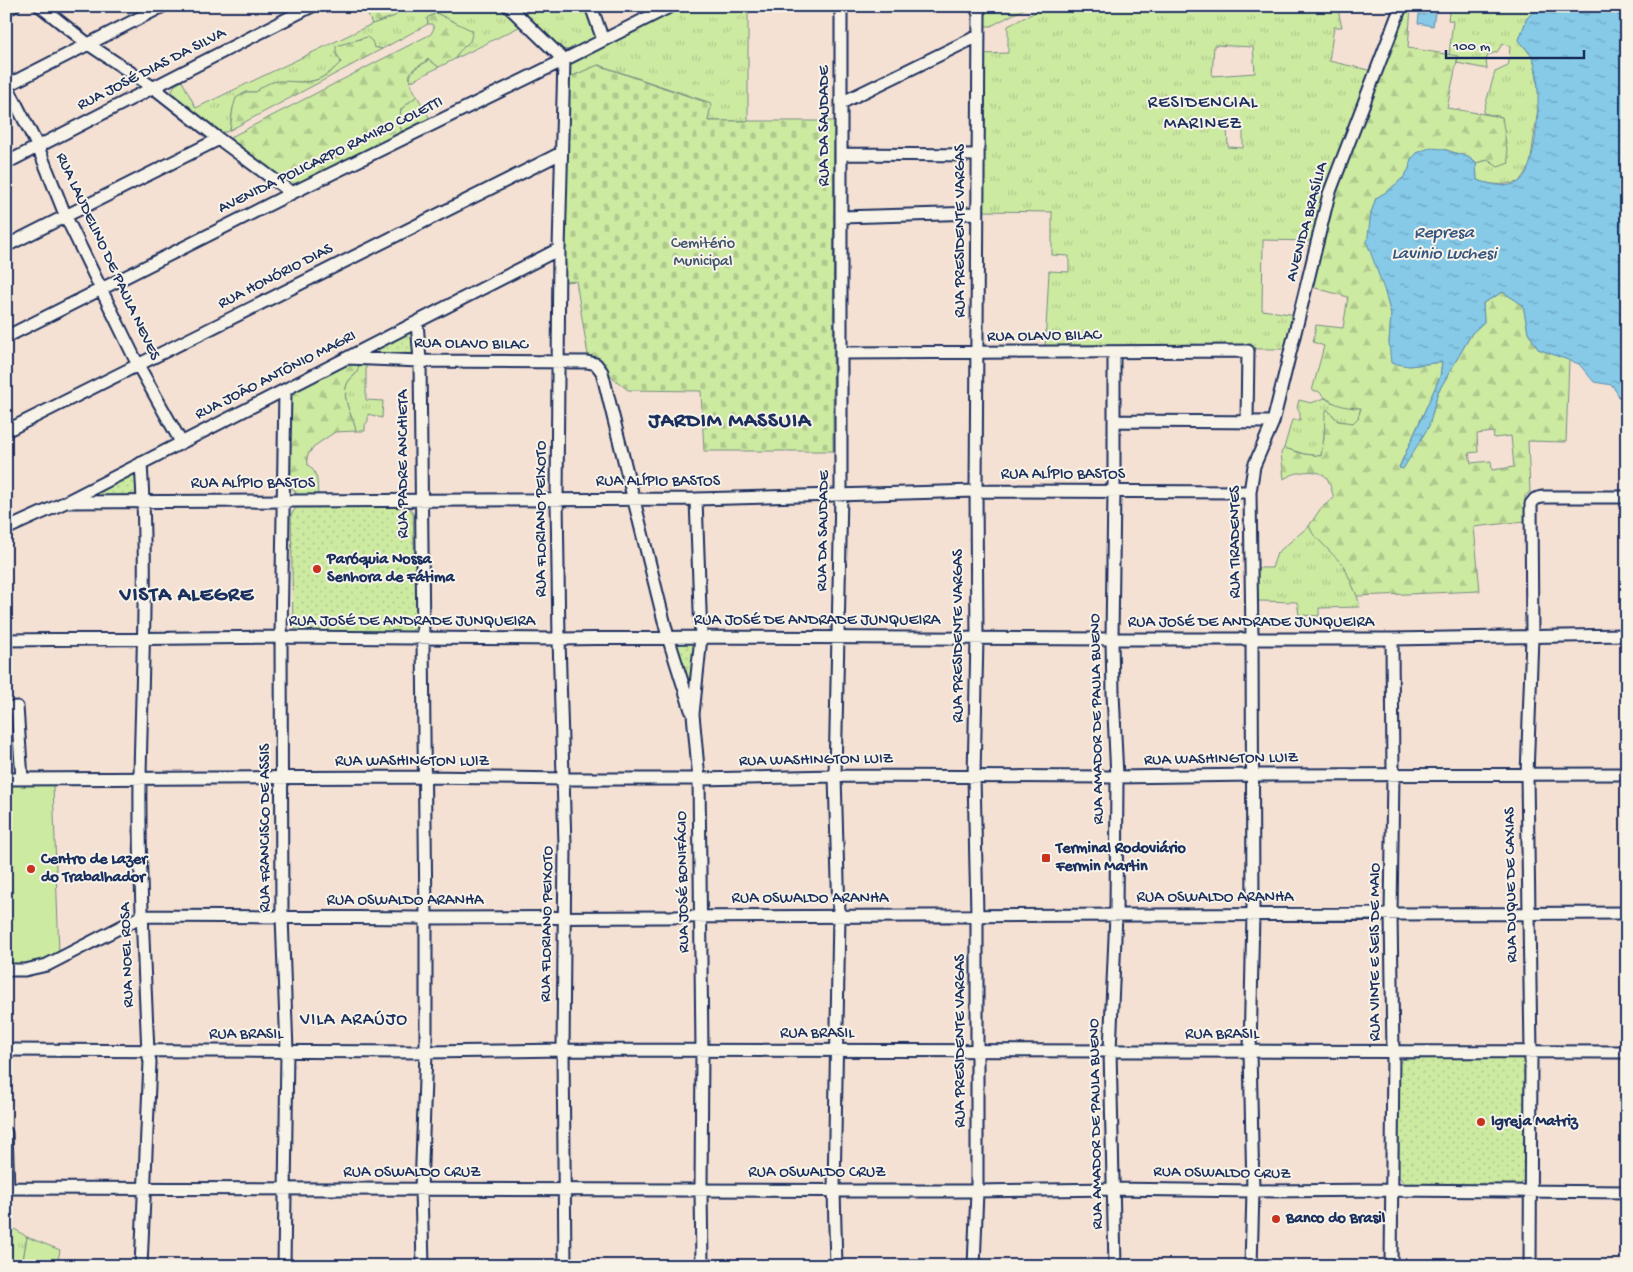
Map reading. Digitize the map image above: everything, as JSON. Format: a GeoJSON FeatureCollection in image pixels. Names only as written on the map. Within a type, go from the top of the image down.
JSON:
{"type":"FeatureCollection","features":[{"type":"Feature","properties":{"kind":"street"},"geometry":{"type":"LineString","coordinates":[[6,10],[14,6]]}},
{"type":"Feature","properties":{"kind":"street"},"geometry":{"type":"LineString","coordinates":[[40,6],[88,44],[154,88],[292,193]]}},
{"type":"Feature","properties":{"kind":"street"},"geometry":{"type":"LineString","coordinates":[[6,85],[163,6]]}},
{"type":"Feature","properties":{"kind":"street","name":"RUA JOSÉ DIAS DA SILVA"},"geometry":{"type":"LineString","coordinates":[[6,163],[312,6]]}},
{"type":"Feature","properties":{"kind":"street"},"geometry":{"type":"LineString","coordinates":[[508,6],[564,60]]}},
{"type":"Feature","properties":{"kind":"street"},"geometry":{"type":"LineString","coordinates":[[591,6],[603,40]]}},
{"type":"Feature","properties":{"kind":"street","name":"AVENIDA POLICARPO RAMIRO COLETTI"},"geometry":{"type":"LineString","coordinates":[[6,337],[671,6]]}},
{"type":"Feature","properties":{"kind":"street","name":"RUA DA SAUDADE"},"geometry":{"type":"LineString","coordinates":[[836,1266],[834,1190],[839,915],[836,776],[841,494],[841,6]]}},
{"type":"Feature","properties":{"kind":"street","name":"RUA PRESIDENTE VARGAS"},"geometry":{"type":"LineString","coordinates":[[974,1266],[977,1191],[977,915],[974,776],[977,638],[976,354],[979,14],[975,6]]}},
{"type":"Feature","properties":{"kind":"street","name":"AVENIDA BRASÍLIA"},"geometry":{"type":"LineString","coordinates":[[1273,422],[1329,194],[1400,6]]}},
{"type":"Feature","properties":{"kind":"street"},"geometry":{"type":"LineString","coordinates":[[841,103],[978,36]]}},
{"type":"Feature","properties":{"kind":"street","name":"RUA FLORIANO PEIXOTO"},"geometry":{"type":"LineString","coordinates":[[564,60],[559,249],[557,499],[565,845],[563,916],[565,1266]]}},
{"type":"Feature","properties":{"kind":"street","name":"RUA LAUDELINO DE PAULA NEVES"},"geometry":{"type":"LineString","coordinates":[[6,85],[38,147],[66,216],[101,290],[138,365],[182,442]]}},
{"type":"Feature","properties":{"kind":"street"},"geometry":{"type":"LineString","coordinates":[[6,246],[219,139]]}},
{"type":"Feature","properties":{"kind":"street","name":"RUA HONÓRIO DIAS"},"geometry":{"type":"LineString","coordinates":[[6,431],[561,153]]}},
{"type":"Feature","properties":{"kind":"street"},"geometry":{"type":"LineString","coordinates":[[841,154],[977,154]]}},
{"type":"Feature","properties":{"kind":"street"},"geometry":{"type":"LineString","coordinates":[[841,217],[977,213]]}},
{"type":"Feature","properties":{"kind":"street","name":"RUA JOÃO ANTÔNIO MAGRI"},"geometry":{"type":"LineString","coordinates":[[6,529],[66,502],[559,249]]}},
{"type":"Feature","properties":{"kind":"street","name":"RUA PADRE ANCHIETA"},"geometry":{"type":"LineString","coordinates":[[417,322],[420,361],[426,918],[426,1052],[421,1189],[423,1266]]}},
{"type":"Feature","properties":{"kind":"street","name":"RUA AMADOR DE PAULA BUENO"},"geometry":{"type":"LineString","coordinates":[[1114,352],[1112,639],[1117,778],[1116,915],[1110,1050],[1115,1266]]}},
{"type":"Feature","properties":{"kind":"street","name":"RUA OLAVO BILAC"},"geometry":{"type":"LineString","coordinates":[[841,353],[1248,352],[1247,421]]}},
{"type":"Feature","properties":{"kind":"street","name":"RUA OLAVO BILAC"},"geometry":{"type":"LineString","coordinates":[[346,358],[420,361],[587,362],[596,364],[602,372],[634,499]]}},
{"type":"Feature","properties":{"kind":"street","name":"RUA FRANCISCO DE ASSIS"},"geometry":{"type":"LineString","coordinates":[[284,1266],[286,1051],[282,916],[281,638],[285,390]]}},
{"type":"Feature","properties":{"kind":"street"},"geometry":{"type":"LineString","coordinates":[[1114,420],[1273,422]]}},
{"type":"Feature","properties":{"kind":"street","name":"RUA TIRADENTES"},"geometry":{"type":"LineString","coordinates":[[1251,1266],[1253,1191],[1250,1051],[1253,914],[1250,492],[1254,466],[1273,422]]}},
{"type":"Feature","properties":{"kind":"street","name":"RUA NOEL ROSA"},"geometry":{"type":"LineString","coordinates":[[141,463],[144,501],[144,639],[140,777],[142,916],[150,1062],[141,1266]]}},
{"type":"Feature","properties":{"kind":"street","name":"RUA ALÍPIO BASTOS"},"geometry":{"type":"LineString","coordinates":[[66,502],[696,499],[976,491],[1250,492]]}},
{"type":"Feature","properties":{"kind":"street","name":"RUA DUQUE DE CAXIAS"},"geometry":{"type":"LineString","coordinates":[[1530,1266],[1531,1053],[1527,775],[1532,637],[1531,504],[1535,499],[1542,497],[1627,497]]}},
{"type":"Feature","properties":{"kind":"street"},"geometry":{"type":"LineString","coordinates":[[634,499],[668,637],[692,714]]}},
{"type":"Feature","properties":{"kind":"street","name":"RUA JOSÉ BONIFÁCIO"},"geometry":{"type":"LineString","coordinates":[[696,499],[701,637],[692,714],[699,779],[702,1266]]}},
{"type":"Feature","properties":{"kind":"street","name":"RUA JOSÉ DE ANDRADE JUNQUEIRA"},"geometry":{"type":"LineString","coordinates":[[6,640],[668,637],[1392,639],[1627,635]]}},
{"type":"Feature","properties":{"kind":"street","name":"RUA VINTE E SEIS DE MAIO"},"geometry":{"type":"LineString","coordinates":[[1391,1266],[1393,1052],[1391,913],[1392,639]]}},
{"type":"Feature","properties":{"kind":"street"},"geometry":{"type":"LineString","coordinates":[[12,708],[22,779]]}},
{"type":"Feature","properties":{"kind":"street","name":"RUA WASHINGTON LUIZ"},"geometry":{"type":"LineString","coordinates":[[6,779],[424,777],[699,779],[836,776],[1117,778],[1252,775],[1627,774]]}},
{"type":"Feature","properties":{"kind":"street","name":"RUA OSWALDO ARANHA"},"geometry":{"type":"LineString","coordinates":[[6,970],[25,970],[47,965],[142,916],[426,918],[1627,913]]}},
{"type":"Feature","properties":{"kind":"street","name":"RUA BRASIL"},"geometry":{"type":"LineString","coordinates":[[6,1050],[148,1052],[1110,1050],[1627,1052]]}},
{"type":"Feature","properties":{"kind":"street"},"geometry":{"type":"LineString","coordinates":[[6,1133],[7,1188]]}},
{"type":"Feature","properties":{"kind":"street","name":"RUA OSWALDO CRUZ"},"geometry":{"type":"LineString","coordinates":[[7,1188],[977,1191],[1113,1189],[1627,1192]]}},
{"type":"Feature","properties":{"kind":"green space"},"geometry":{"type":"Polygon","coordinates":[[[364,6],[401,7],[395,16],[372,24],[364,6]]]}},
{"type":"Feature","properties":{"kind":"green space"},"geometry":{"type":"Polygon","coordinates":[[[401,6],[501,6],[521,26],[455,59],[458,53],[470,41],[446,18],[436,13],[427,18],[428,24],[382,49],[374,47],[361,38],[348,44],[337,46],[341,62],[320,78],[309,82],[277,82],[263,87],[256,92],[246,92],[233,108],[230,130],[226,132],[219,132],[174,98],[172,90],[175,85],[182,81],[196,108],[372,24],[395,16],[401,6]]]}},
{"type":"Feature","properties":{"kind":"green space"},"geometry":{"type":"Polygon","coordinates":[[[518,6],[539,6],[542,10],[545,6],[587,6],[595,31],[594,39],[572,51],[563,49],[518,6]]]}},
{"type":"Feature","properties":{"kind":"green space"},"geometry":{"type":"Polygon","coordinates":[[[685,6],[748,6],[748,121],[708,121],[711,103],[599,65],[570,77],[572,63],[685,6]]]}},
{"type":"Feature","properties":{"kind":"green space"},"geometry":{"type":"Polygon","coordinates":[[[978,6],[986,6],[987,12],[1008,11],[1008,6],[1029,6],[991,26],[986,26],[978,6]]]}},
{"type":"Feature","properties":{"kind":"green space"},"geometry":{"type":"Polygon","coordinates":[[[1047,6],[1337,6],[1342,27],[1334,27],[1329,61],[1373,71],[1315,241],[1263,240],[1262,310],[1297,315],[1288,349],[1045,348],[1049,271],[1069,272],[1069,256],[1052,255],[1052,212],[983,211],[982,54],[1008,53],[1008,26],[1047,6]],[[1214,45],[1212,76],[1255,73],[1253,47],[1214,45]],[[1227,127],[1228,147],[1243,148],[1243,127],[1227,127]]]}},
{"type":"Feature","properties":{"kind":"green space"},"geometry":{"type":"Polygon","coordinates":[[[1404,6],[1411,6],[1408,48],[1458,56],[1447,108],[1502,117],[1509,163],[1498,167],[1488,160],[1476,163],[1468,157],[1443,149],[1411,159],[1409,169],[1404,177],[1388,191],[1376,198],[1371,213],[1391,315],[1389,343],[1409,366],[1442,362],[1440,377],[1399,467],[1429,426],[1438,392],[1472,333],[1484,322],[1483,303],[1503,292],[1523,305],[1528,332],[1538,349],[1569,360],[1566,442],[1528,441],[1530,492],[1525,496],[1525,521],[1474,527],[1480,591],[1357,596],[1344,566],[1313,534],[1309,526],[1321,508],[1334,498],[1327,478],[1318,473],[1306,472],[1293,474],[1284,479],[1281,453],[1284,448],[1304,454],[1321,456],[1327,409],[1338,421],[1353,423],[1358,418],[1361,408],[1338,404],[1318,391],[1312,391],[1324,346],[1313,342],[1316,325],[1343,328],[1348,297],[1312,287],[1334,196],[1404,6]],[[1493,432],[1477,434],[1478,452],[1469,453],[1471,463],[1491,461],[1492,470],[1514,467],[1511,436],[1494,438],[1493,432]]]}},
{"type":"Feature","properties":{"kind":"green space"},"geometry":{"type":"Polygon","coordinates":[[[1450,6],[1527,6],[1534,11],[1527,18],[1519,40],[1533,58],[1539,101],[1530,165],[1519,182],[1498,184],[1477,180],[1476,163],[1488,160],[1492,164],[1502,117],[1483,113],[1495,72],[1508,66],[1510,47],[1503,43],[1497,52],[1488,55],[1486,60],[1487,69],[1457,63],[1458,57],[1449,55],[1453,21],[1448,20],[1450,6]]]}},
{"type":"Feature","properties":{"kind":"green space"},"geometry":{"type":"Polygon","coordinates":[[[436,13],[473,31],[470,41],[458,53],[455,59],[439,67],[428,59],[411,72],[410,82],[417,96],[401,109],[399,123],[402,133],[303,184],[291,183],[232,143],[231,137],[431,34],[434,28],[432,24],[428,24],[427,18],[436,13]]]}},
{"type":"Feature","properties":{"kind":"green space"},"geometry":{"type":"Polygon","coordinates":[[[367,37],[372,41],[374,47],[382,49],[230,130],[236,98],[246,92],[256,92],[263,86],[278,81],[308,82],[316,80],[330,72],[341,62],[336,54],[336,46],[367,37]]]}},
{"type":"Feature","properties":{"kind":"green space"},"geometry":{"type":"Polygon","coordinates":[[[429,59],[439,67],[410,82],[410,77],[414,70],[429,59]]]}},
{"type":"Feature","properties":{"kind":"green space","name":"Cemitério Municipal"},"geometry":{"type":"Polygon","coordinates":[[[598,65],[711,104],[708,121],[834,121],[833,451],[704,451],[701,391],[628,390],[609,373],[599,360],[588,355],[576,281],[565,282],[567,148],[570,77],[598,65]]]}},
{"type":"Feature","properties":{"kind":"green space"},"geometry":{"type":"Polygon","coordinates":[[[417,96],[430,119],[402,133],[399,123],[401,109],[417,96]]]}},
{"type":"Feature","properties":{"kind":"green space"},"geometry":{"type":"Polygon","coordinates":[[[410,332],[414,336],[416,354],[411,357],[369,357],[368,352],[410,332]]]}},
{"type":"Feature","properties":{"kind":"green space"},"geometry":{"type":"Polygon","coordinates":[[[346,363],[359,364],[357,372],[347,384],[345,396],[356,431],[335,432],[313,447],[307,457],[308,465],[312,468],[317,479],[318,496],[297,496],[291,486],[290,397],[293,390],[346,363]]]}},
{"type":"Feature","properties":{"kind":"green space"},"geometry":{"type":"Polygon","coordinates":[[[359,364],[366,364],[366,400],[383,401],[382,418],[368,414],[365,431],[356,431],[345,396],[347,384],[357,372],[359,364]]]}},
{"type":"Feature","properties":{"kind":"green space"},"geometry":{"type":"Polygon","coordinates":[[[1325,398],[1331,402],[1361,408],[1358,418],[1353,423],[1338,421],[1328,410],[1321,456],[1304,454],[1284,448],[1292,420],[1300,420],[1300,412],[1297,408],[1299,400],[1311,403],[1325,398]]]}},
{"type":"Feature","properties":{"kind":"green space"},"geometry":{"type":"Polygon","coordinates":[[[132,474],[137,477],[138,493],[133,497],[92,498],[88,495],[132,474]]]}},
{"type":"Feature","properties":{"kind":"green space"},"geometry":{"type":"Polygon","coordinates":[[[299,505],[409,507],[413,513],[417,627],[410,632],[299,632],[293,627],[291,514],[299,505]]]}},
{"type":"Feature","properties":{"kind":"green space"},"geometry":{"type":"Polygon","coordinates":[[[1309,526],[1312,532],[1345,567],[1354,586],[1360,607],[1319,608],[1319,616],[1299,615],[1297,602],[1258,601],[1257,568],[1272,568],[1277,553],[1309,526]]]}},
{"type":"Feature","properties":{"kind":"green space"},"geometry":{"type":"Polygon","coordinates":[[[693,642],[697,644],[691,694],[676,646],[680,643],[693,642]]]}},
{"type":"Feature","properties":{"kind":"green space","name":"Centro de Lazer do Trabalhador"},"geometry":{"type":"Polygon","coordinates":[[[6,785],[53,785],[59,954],[24,965],[6,965],[6,785]]]}},
{"type":"Feature","properties":{"kind":"green space"},"geometry":{"type":"Polygon","coordinates":[[[1522,1057],[1527,1063],[1526,1177],[1519,1186],[1407,1186],[1399,1177],[1398,1063],[1404,1059],[1522,1057]]]}},
{"type":"Feature","properties":{"kind":"green space"},"geometry":{"type":"Polygon","coordinates":[[[6,1228],[13,1228],[27,1237],[22,1266],[6,1266],[6,1228]]]}},
{"type":"Feature","properties":{"kind":"green space"},"geometry":{"type":"Polygon","coordinates":[[[27,1237],[60,1250],[57,1266],[22,1266],[27,1237]]]}},
{"type":"Feature","properties":{"kind":"water"},"geometry":{"type":"Polygon","coordinates":[[[1420,6],[1436,6],[1433,26],[1418,23],[1420,6]]]}},
{"type":"Feature","properties":{"kind":"water","name":"Represa Lavinio Luchesi"},"geometry":{"type":"Polygon","coordinates":[[[1547,6],[1627,6],[1627,404],[1620,398],[1612,385],[1594,382],[1579,364],[1538,349],[1528,332],[1523,305],[1503,292],[1483,303],[1484,322],[1472,333],[1438,392],[1429,426],[1403,469],[1399,468],[1440,377],[1442,362],[1409,366],[1391,363],[1389,343],[1391,315],[1385,292],[1367,243],[1371,213],[1376,198],[1388,191],[1404,177],[1409,169],[1411,159],[1418,152],[1430,148],[1443,149],[1468,157],[1476,163],[1477,180],[1494,184],[1512,185],[1521,180],[1527,172],[1535,141],[1538,84],[1533,58],[1519,40],[1527,18],[1534,11],[1547,6]]]}},
{"type":"Feature","properties":{"kind":"place","name":"Paróquia Nossa Senhora de Fátima"},"geometry":{"type":"Point","coordinates":[317,569]}},
{"type":"Feature","properties":{"kind":"place","name":"Terminal Rodoviário Fermin Martin"},"geometry":{"type":"Point","coordinates":[1046,858]}},
{"type":"Feature","properties":{"kind":"place","name":"Centro de Lazer do Trabalhador"},"geometry":{"type":"Point","coordinates":[31,869]}},
{"type":"Feature","properties":{"kind":"place","name":"Igreja Matriz"},"geometry":{"type":"Point","coordinates":[1481,1122]}},
{"type":"Feature","properties":{"kind":"place","name":"Banco do Brasil"},"geometry":{"type":"Point","coordinates":[1276,1219]}},
{"type":"Feature","properties":{"kind":"district","name":"RESIDENCIAL MARINEZ"},"geometry":{"type":"Point","coordinates":[1203,113]}},
{"type":"Feature","properties":{"kind":"district","name":"JARDIM MASSUIA"},"geometry":{"type":"Point","coordinates":[730,422]}},
{"type":"Feature","properties":{"kind":"district","name":"VISTA ALEGRE"},"geometry":{"type":"Point","coordinates":[187,596]}},
{"type":"Feature","properties":{"kind":"district","name":"VILA ARAÚJO"},"geometry":{"type":"Point","coordinates":[354,1020]}}]}
